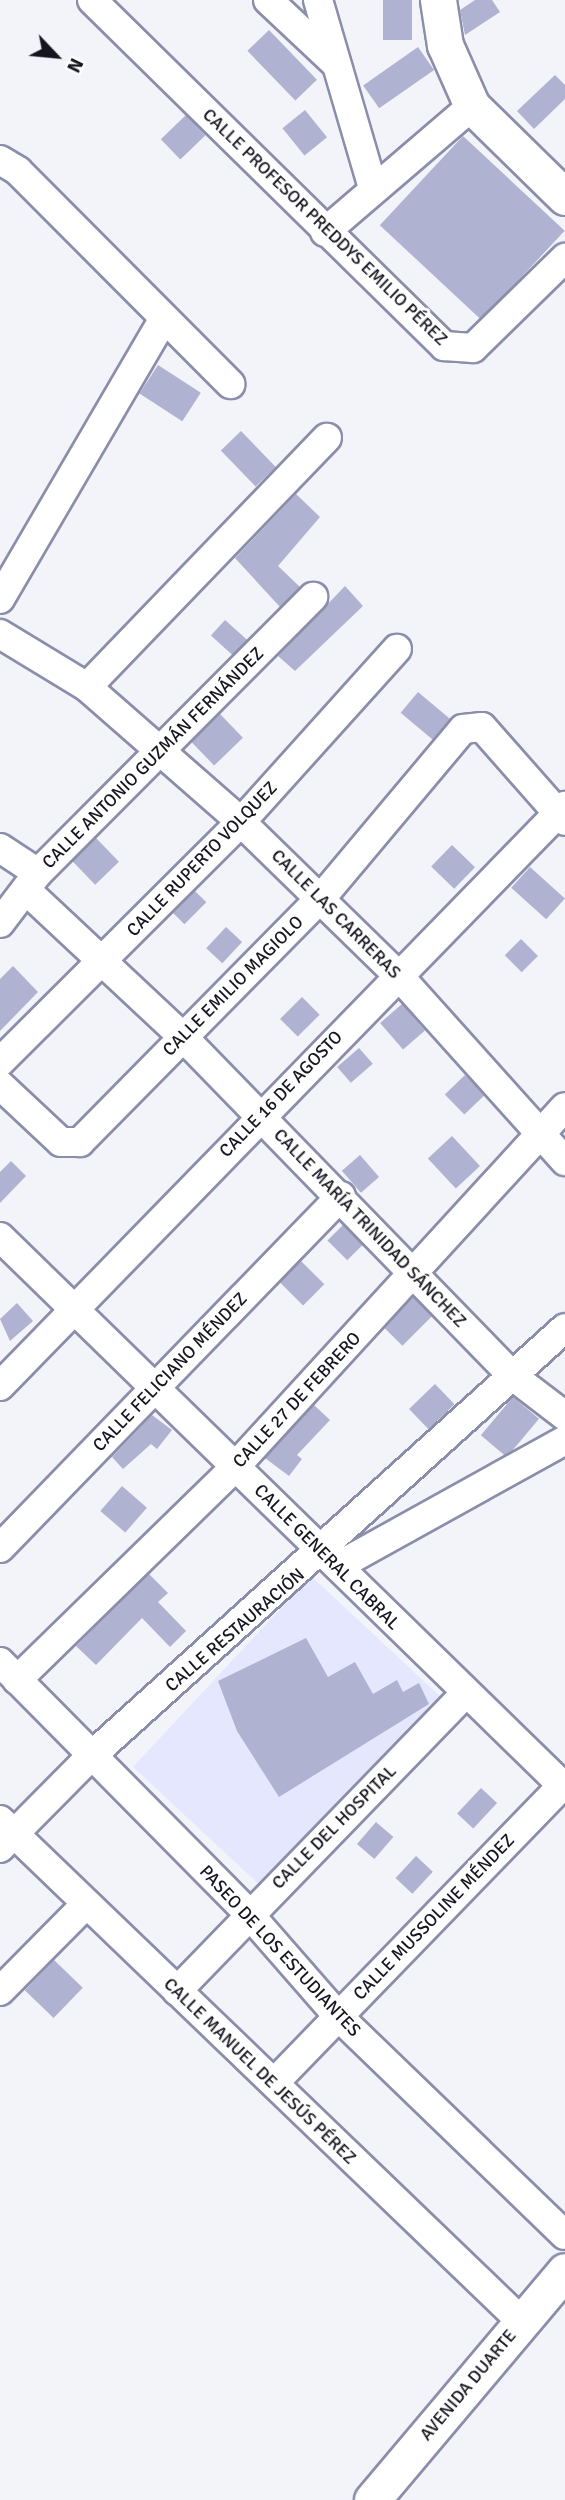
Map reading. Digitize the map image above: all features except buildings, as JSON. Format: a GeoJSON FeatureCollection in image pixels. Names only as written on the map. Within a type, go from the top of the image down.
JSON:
{"type":"FeatureCollection","features":[{"type":"Feature","properties":{"kind":"main road"},"geometry":{"type":"LineString","coordinates":[[438,0],[445,46],[472,106],[565,197]]}},
{"type":"Feature","properties":{"kind":"main road","name":"AVENIDA DUARTE"},"geometry":{"type":"LineString","coordinates":[[372,2500],[565,2271]]}},
{"type":"Feature","properties":{"kind":"street"},"geometry":{"type":"LineString","coordinates":[[268,0],[335,62]]}},
{"type":"Feature","properties":{"kind":"street"},"geometry":{"type":"LineString","coordinates":[[318,0],[373,188]]}},
{"type":"Feature","properties":{"kind":"street","name":"CALLE PROFESOR PREDDYS EMILIO PÉREZ"},"geometry":{"type":"LineString","coordinates":[[109,6],[326,232],[444,346],[460,350],[474,348],[565,258]]}},
{"type":"Feature","properties":{"kind":"street"},"geometry":{"type":"LineString","coordinates":[[326,232],[373,188],[472,106]]}},
{"type":"Feature","properties":{"kind":"street"},"geometry":{"type":"LineString","coordinates":[[0,160],[230,384]]}},
{"type":"Feature","properties":{"kind":"street"},"geometry":{"type":"LineString","coordinates":[[0,599],[164,318]]}},
{"type":"Feature","properties":{"kind":"street"},"geometry":{"type":"LineString","coordinates":[[87,687],[327,438]]}},
{"type":"Feature","properties":{"kind":"street","name":"CALLE ANTONIO GUZMÁN FERNÁNDEZ"},"geometry":{"type":"LineString","coordinates":[[0,923],[33,882],[313,597]]}},
{"type":"Feature","properties":{"kind":"street","name":"CALLE LAS CARRERAS"},"geometry":{"type":"LineString","coordinates":[[0,634],[87,687],[322,897],[398,975],[565,1161]]}},
{"type":"Feature","properties":{"kind":"street","name":"CALLE RUPERTO VOLQUEZ"},"geometry":{"type":"LineString","coordinates":[[0,1062],[241,822],[397,649]]}},
{"type":"Feature","properties":{"kind":"street","name":"CALLE EMILIO MAGIOLO"},"geometry":{"type":"LineString","coordinates":[[0,1085],[71,1145],[322,897],[472,726],[482,727],[563,814]]}},
{"type":"Feature","properties":{"kind":"street","name":"CALLE 16 DE AGOSTO"},"geometry":{"type":"LineString","coordinates":[[0,1386],[261,1114],[563,814]]}},
{"type":"Feature","properties":{"kind":"street","name":"CALLE MARÍA TRINIDAD SÁNCHEZ"},"geometry":{"type":"LineString","coordinates":[[0,848],[101,961],[261,1114],[514,1377],[565,1416]]}},
{"type":"Feature","properties":{"kind":"street","name":"CALLE 27 DE FEBRERO"},"geometry":{"type":"LineString","coordinates":[[8,1671],[235,1467],[565,1108]]}},
{"type":"Feature","properties":{"kind":"street","name":"CALLE FELICIANO MÉNDEZ"},"geometry":{"type":"LineString","coordinates":[[0,1548],[341,1196]]}},
{"type":"Feature","properties":{"kind":"street","name":"CALLE GENERAL CABRAL"},"geometry":{"type":"LineString","coordinates":[[0,1237],[76,1307],[153,1388],[330,1559],[464,1695],[564,1785]]}},
{"type":"Feature","properties":{"kind":"street","name":"CALLE RESTAURACIÓN"},"geometry":{"type":"LineString","coordinates":[[5,1834],[89,1758],[330,1559],[565,1328]]}},
{"type":"Feature","properties":{"kind":"street"},"geometry":{"type":"LineString","coordinates":[[330,1559],[565,1440]]}},
{"type":"Feature","properties":{"kind":"street","name":"PASEO DE LOS ESTUDIANTES"},"geometry":{"type":"LineString","coordinates":[[8,1671],[89,1758],[249,1914],[338,2016],[565,2235]]}},
{"type":"Feature","properties":{"kind":"street","name":"CALLE DEL HOSPITAL"},"geometry":{"type":"LineString","coordinates":[[177,1991],[464,1695]]}},
{"type":"Feature","properties":{"kind":"street","name":"CALLE MUSSOLINE MÉNDEZ"},"geometry":{"type":"LineString","coordinates":[[274,2083],[564,1785]]}},
{"type":"Feature","properties":{"kind":"street","name":"CALLE MANUEL DE JESÚS PÉREZ"},"geometry":{"type":"LineString","coordinates":[[5,1834],[86,1904],[521,2321]]}},
{"type":"Feature","properties":{"kind":"street"},"geometry":{"type":"LineString","coordinates":[[0,1991],[86,1904]]}},
{"type":"Feature","properties":{"kind":"shaded area"},"geometry":{"type":"Polygon","coordinates":[[[311,1576],[456,1711],[278,1902],[133,1767],[311,1576]]]}}]}
